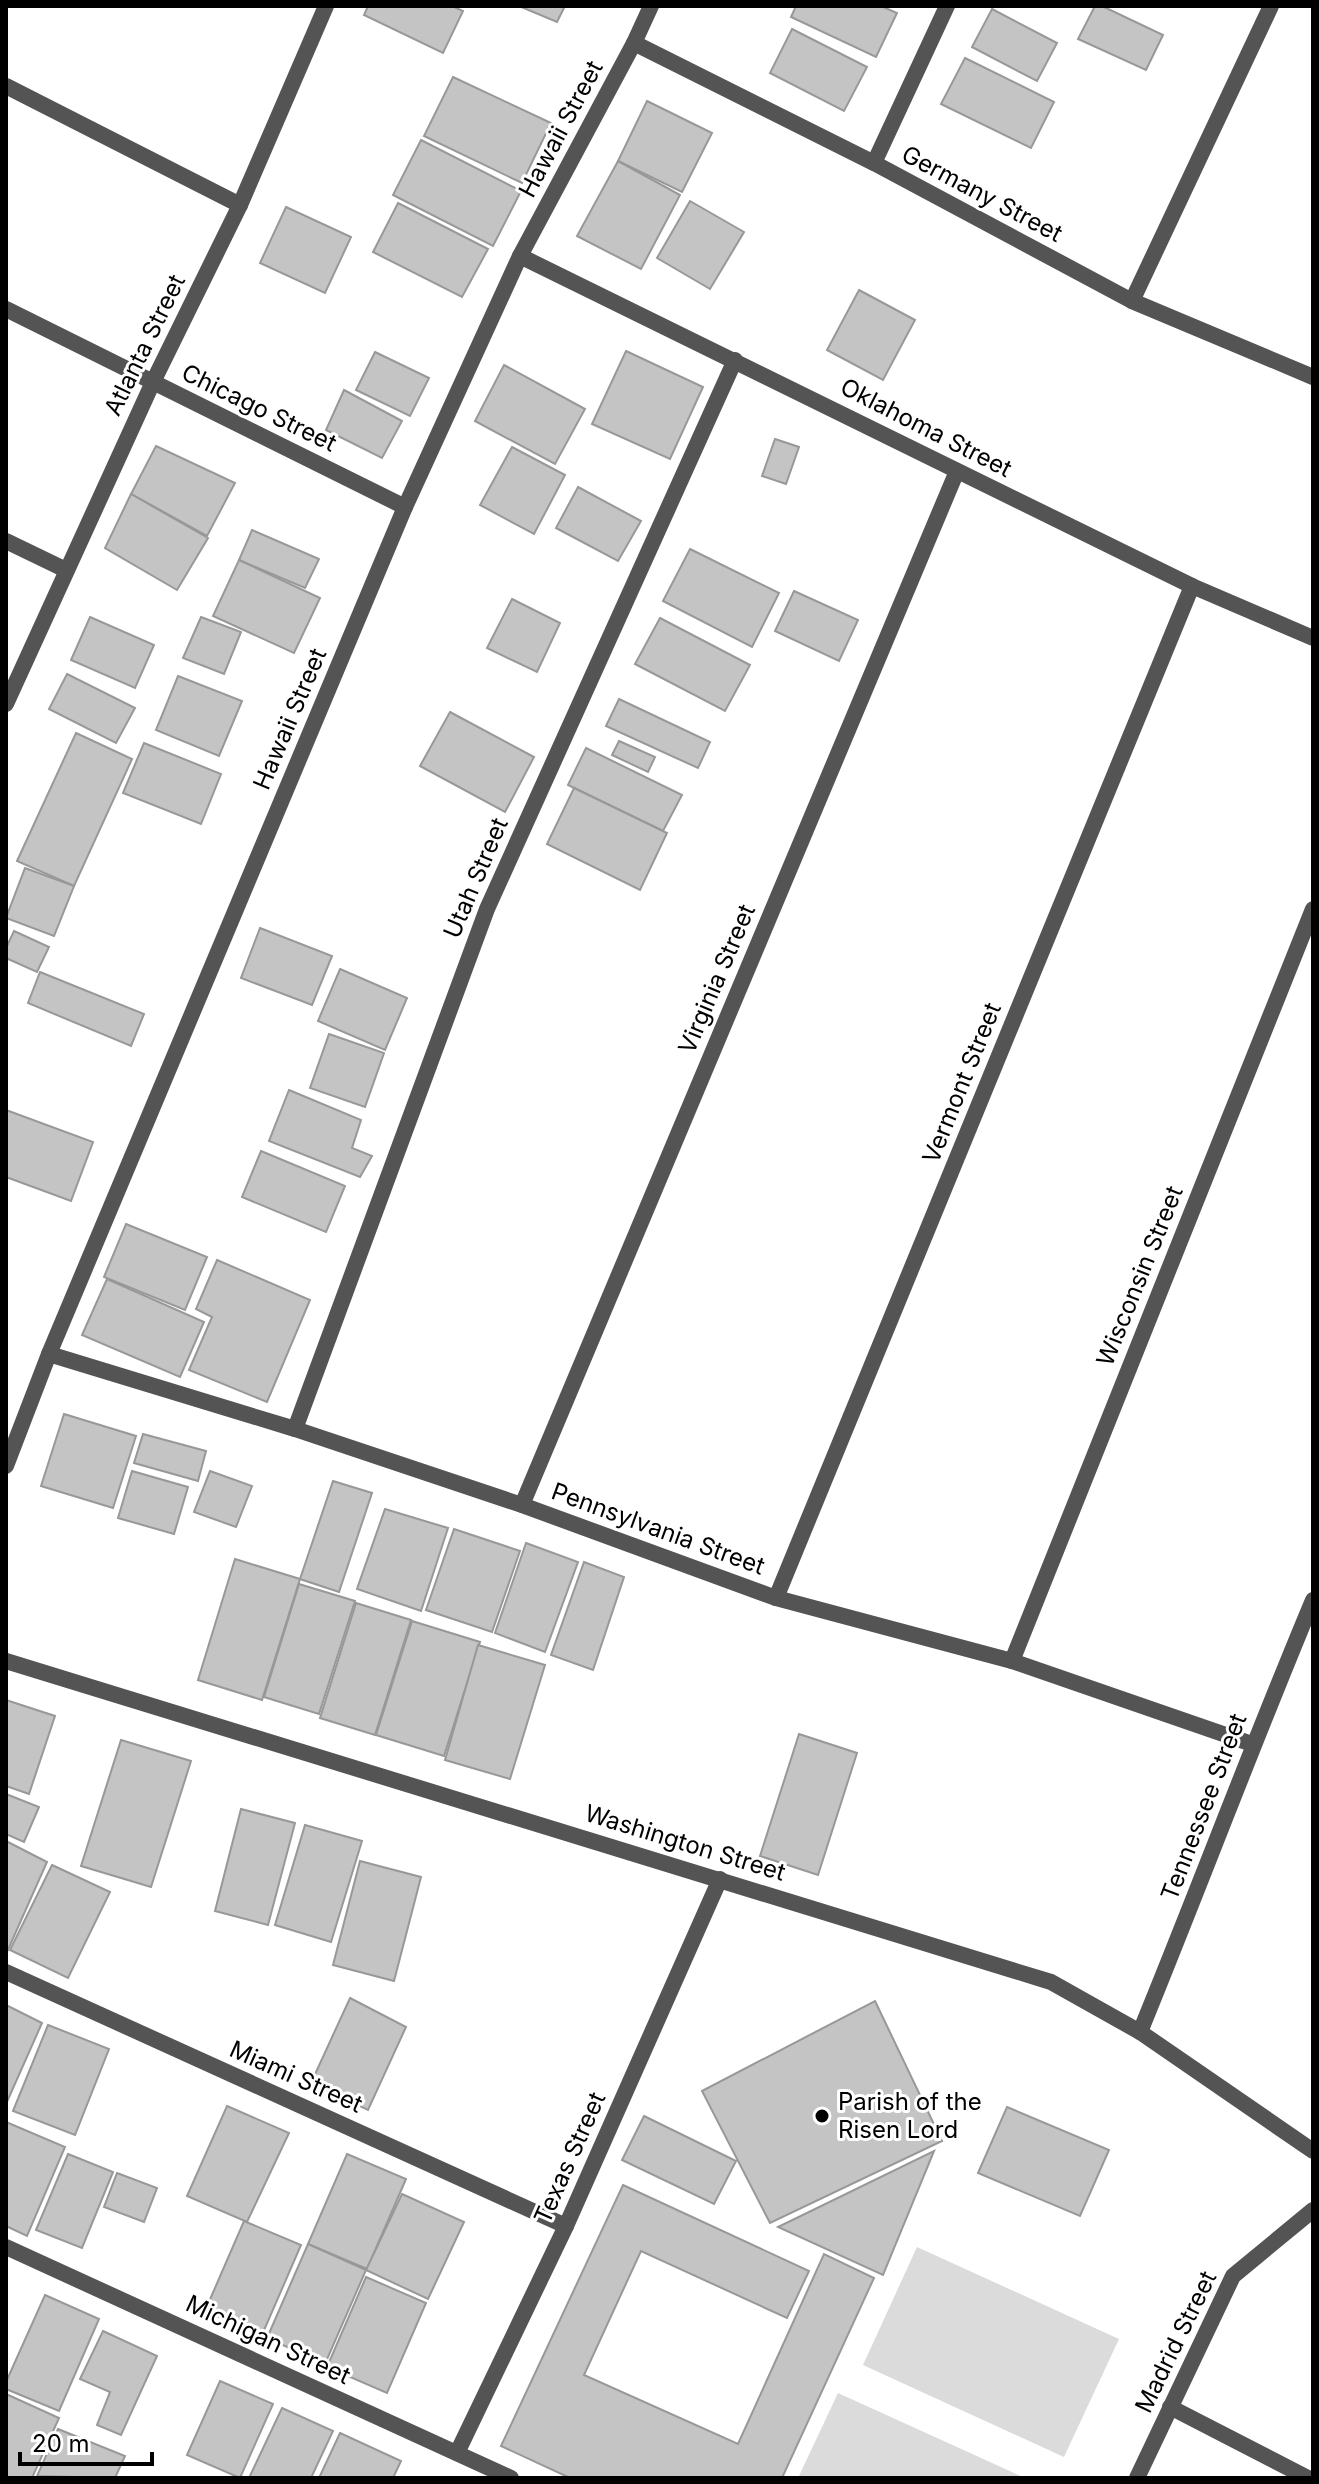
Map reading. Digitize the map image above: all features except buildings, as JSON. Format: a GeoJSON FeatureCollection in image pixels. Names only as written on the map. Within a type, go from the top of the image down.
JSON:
{"type":"FeatureCollection","features":[{"type":"Feature","properties":{"kind":"street","name":"Hawaii Street"},"geometry":{"type":"LineString","coordinates":[[6,1466],[49,1354],[405,507],[520,256],[651,6]]}},
{"type":"Feature","properties":{"kind":"street"},"geometry":{"type":"LineString","coordinates":[[874,163],[947,6]]}},
{"type":"Feature","properties":{"kind":"street"},"geometry":{"type":"LineString","coordinates":[[1132,301],[1271,6]]}},
{"type":"Feature","properties":{"kind":"street","name":"Atlanta Street"},"geometry":{"type":"LineString","coordinates":[[6,704],[153,382],[240,205],[320,8]]}},
{"type":"Feature","properties":{"kind":"street","name":"Germany Street"},"geometry":{"type":"LineString","coordinates":[[634,43],[874,163],[1132,301],[1313,377]]}},
{"type":"Feature","properties":{"kind":"street"},"geometry":{"type":"LineString","coordinates":[[6,86],[240,205]]}},
{"type":"Feature","properties":{"kind":"street","name":"Oklahoma Street"},"geometry":{"type":"LineString","coordinates":[[520,256],[1192,586],[1313,638]]}},
{"type":"Feature","properties":{"kind":"street","name":"Chicago Street"},"geometry":{"type":"LineString","coordinates":[[6,309],[405,507]]}},
{"type":"Feature","properties":{"kind":"street","name":"Utah Street"},"geometry":{"type":"LineString","coordinates":[[295,1429],[487,909],[735,360]]}},
{"type":"Feature","properties":{"kind":"street","name":"Virginia Street"},"geometry":{"type":"LineString","coordinates":[[522,1505],[957,471]]}},
{"type":"Feature","properties":{"kind":"street"},"geometry":{"type":"LineString","coordinates":[[6,541],[66,570]]}},
{"type":"Feature","properties":{"kind":"street","name":"Vermont Street"},"geometry":{"type":"LineString","coordinates":[[776,1598],[1192,586]]}},
{"type":"Feature","properties":{"kind":"street","name":"Wisconsin Street"},"geometry":{"type":"LineString","coordinates":[[1012,1661],[1313,909]]}},
{"type":"Feature","properties":{"kind":"street","name":"Pennsylvania Street"},"geometry":{"type":"LineString","coordinates":[[49,1354],[295,1429],[522,1505],[776,1598],[1012,1661],[1252,1744]]}},
{"type":"Feature","properties":{"kind":"street","name":"Tennessee Street"},"geometry":{"type":"LineString","coordinates":[[1140,2032],[1199,1887],[1252,1744],[1313,1600]]}},
{"type":"Feature","properties":{"kind":"street","name":"Washington Street"},"geometry":{"type":"LineString","coordinates":[[6,1661],[1051,1982],[1140,2032],[1313,2151]]}},
{"type":"Feature","properties":{"kind":"street","name":"Texas Street"},"geometry":{"type":"LineString","coordinates":[[457,2453],[566,2226],[720,1879]]}},
{"type":"Feature","properties":{"kind":"street","name":"Miami Street"},"geometry":{"type":"LineString","coordinates":[[6,1972],[566,2226]]}},
{"type":"Feature","properties":{"kind":"street","name":"Madrid Street"},"geometry":{"type":"LineString","coordinates":[[1137,2478],[1233,2276],[1313,2210]]}},
{"type":"Feature","properties":{"kind":"street","name":"Michigan Street"},"geometry":{"type":"LineString","coordinates":[[6,2247],[511,2478]]}},
{"type":"Feature","properties":{"kind":"street"},"geometry":{"type":"LineString","coordinates":[[1170,2407],[1308,2478]]}},
{"type":"Feature","properties":{"kind":"shaded area"},"geometry":{"type":"Polygon","coordinates":[[[917,2247],[1119,2339],[1064,2457],[863,2365],[917,2247]]]}},
{"type":"Feature","properties":{"kind":"shaded area"},"geometry":{"type":"Polygon","coordinates":[[[838,2393],[1025,2478],[798,2478],[838,2393]]]}},
{"type":"Feature","properties":{"kind":"place","name":"Parish of the Risen Lord"},"geometry":{"type":"Point","coordinates":[822,2116]}}]}
